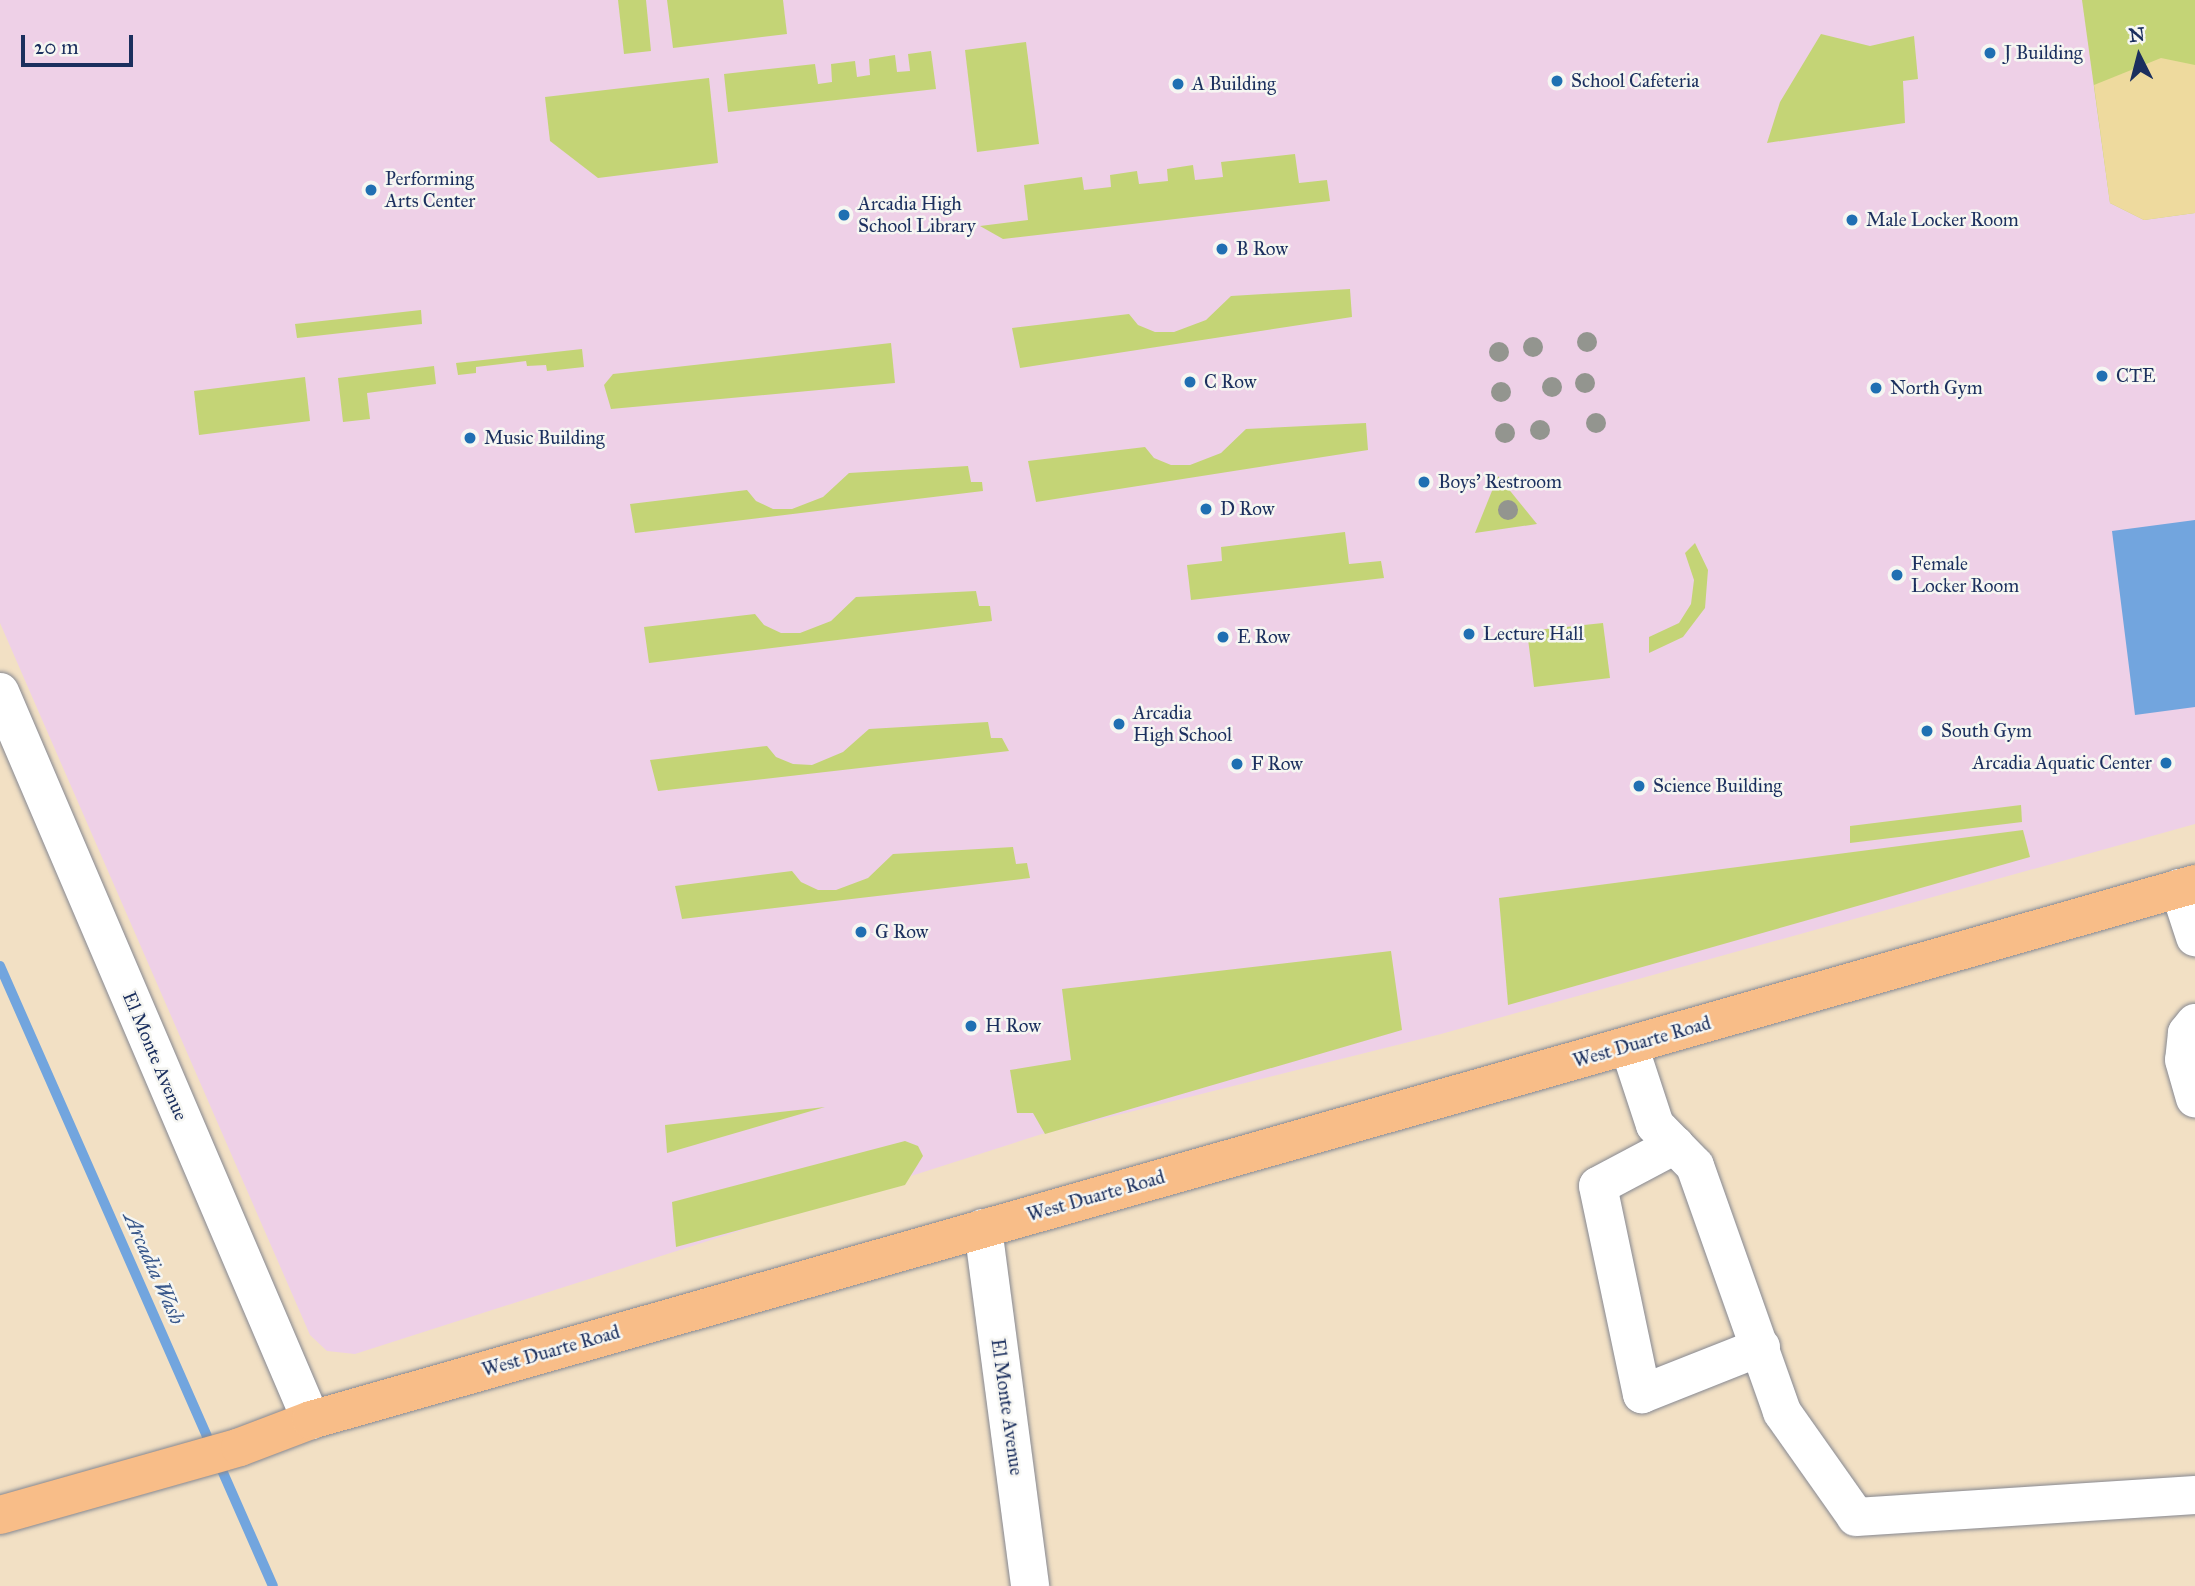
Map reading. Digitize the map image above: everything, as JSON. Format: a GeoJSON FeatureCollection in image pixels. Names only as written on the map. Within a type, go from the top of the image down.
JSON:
{"type":"FeatureCollection","features":[{"type":"Feature","properties":{"kind":"main road","name":"West Duarte Road"},"geometry":{"type":"LineString","coordinates":[[0,1515],[240,1447],[311,1420],[2187,886]]}},
{"type":"Feature","properties":{"kind":"street","name":"El Monte Avenue"},"geometry":{"type":"LineString","coordinates":[[0,692],[311,1420]]}},
{"type":"Feature","properties":{"kind":"street"},"geometry":{"type":"LineString","coordinates":[[2187,886],[2195,937]]}},
{"type":"Feature","properties":{"kind":"street"},"geometry":{"type":"LineString","coordinates":[[2195,1023],[2187,1033],[2184,1060],[2195,1098]]}},
{"type":"Feature","properties":{"kind":"street"},"geometry":{"type":"LineString","coordinates":[[1629,1046],[1656,1125],[1695,1166],[1782,1412],[1856,1517],[2195,1495]]}},
{"type":"Feature","properties":{"kind":"street"},"geometry":{"type":"LineString","coordinates":[[1675,1145],[1598,1186],[1642,1394],[1761,1347]]}},
{"type":"Feature","properties":{"kind":"street","name":"El Monte Avenue"},"geometry":{"type":"LineString","coordinates":[[983,1228],[1031,1586]]}},
{"type":"Feature","properties":{"kind":"shaded area","name":"Arcadia High School"},"geometry":{"type":"Polygon","coordinates":[[[0,0],[2195,0],[2195,824],[1441,1034],[1042,1134],[355,1354],[327,1351],[310,1335],[0,623],[0,0]]]}},
{"type":"Feature","properties":{"kind":"green space"},"geometry":{"type":"Polygon","coordinates":[[[618,0],[646,0],[651,51],[624,54],[618,0]]]}},
{"type":"Feature","properties":{"kind":"green space"},"geometry":{"type":"Polygon","coordinates":[[[667,0],[783,0],[787,34],[673,48],[667,0]]]}},
{"type":"Feature","properties":{"kind":"green space"},"geometry":{"type":"Polygon","coordinates":[[[2082,0],[2195,0],[2195,213],[2144,220],[2110,203],[2082,0]]]}},
{"type":"Feature","properties":{"kind":"green space"},"geometry":{"type":"Polygon","coordinates":[[[1821,34],[1870,46],[1914,36],[1918,79],[1903,81],[1905,123],[1767,143],[1780,102],[1821,34]]]}},
{"type":"Feature","properties":{"kind":"green space"},"geometry":{"type":"Polygon","coordinates":[[[1026,42],[1039,144],[977,152],[965,50],[1026,42]]]}},
{"type":"Feature","properties":{"kind":"green space"},"geometry":{"type":"Polygon","coordinates":[[[931,51],[936,89],[728,112],[724,74],[815,64],[818,84],[832,82],[831,64],[855,61],[857,77],[870,75],[869,59],[895,55],[897,72],[910,71],[908,54],[931,51]]]}},
{"type":"Feature","properties":{"kind":"green space"},"geometry":{"type":"Polygon","coordinates":[[[709,78],[718,163],[598,178],[550,141],[545,97],[709,78]]]}},
{"type":"Feature","properties":{"kind":"green space"},"geometry":{"type":"Polygon","coordinates":[[[1295,154],[1299,183],[1327,180],[1330,201],[1003,239],[980,226],[1028,220],[1024,185],[1082,177],[1084,190],[1111,187],[1110,175],[1137,171],[1139,184],[1168,181],[1167,169],[1193,165],[1195,180],[1223,177],[1221,162],[1295,154]]]}},
{"type":"Feature","properties":{"kind":"green space"},"geometry":{"type":"Polygon","coordinates":[[[1350,289],[1352,317],[1020,368],[1012,328],[1129,314],[1138,325],[1155,332],[1174,332],[1206,320],[1231,296],[1350,289]]]}},
{"type":"Feature","properties":{"kind":"green space"},"geometry":{"type":"Polygon","coordinates":[[[421,310],[422,324],[297,338],[295,324],[421,310]]]}},
{"type":"Feature","properties":{"kind":"green space"},"geometry":{"type":"Polygon","coordinates":[[[891,343],[895,383],[611,409],[604,385],[613,374],[891,343]]]}},
{"type":"Feature","properties":{"kind":"green space"},"geometry":{"type":"Polygon","coordinates":[[[582,349],[584,367],[547,371],[546,365],[527,366],[526,361],[476,367],[476,373],[458,375],[456,363],[582,349]]]}},
{"type":"Feature","properties":{"kind":"green space"},"geometry":{"type":"Polygon","coordinates":[[[434,366],[436,384],[367,393],[370,419],[343,422],[338,378],[434,366]]]}},
{"type":"Feature","properties":{"kind":"green space"},"geometry":{"type":"Polygon","coordinates":[[[305,377],[310,421],[199,435],[194,391],[305,377]]]}},
{"type":"Feature","properties":{"kind":"green space"},"geometry":{"type":"Polygon","coordinates":[[[1366,423],[1368,450],[1036,502],[1028,461],[1145,447],[1154,458],[1171,465],[1190,465],[1221,453],[1246,429],[1366,423]]]}},
{"type":"Feature","properties":{"kind":"green space"},"geometry":{"type":"Polygon","coordinates":[[[968,466],[971,482],[982,482],[983,491],[635,533],[630,504],[747,490],[756,501],[773,509],[792,509],[823,497],[849,473],[968,466]]]}},
{"type":"Feature","properties":{"kind":"green space"},"geometry":{"type":"Polygon","coordinates":[[[1498,476],[1537,524],[1475,533],[1498,476]]]}},
{"type":"Feature","properties":{"kind":"green space"},"geometry":{"type":"Polygon","coordinates":[[[1345,532],[1349,564],[1381,561],[1384,578],[1191,600],[1187,565],[1222,561],[1221,547],[1345,532]]]}},
{"type":"Feature","properties":{"kind":"green space"},"geometry":{"type":"Polygon","coordinates":[[[1695,543],[1708,570],[1705,608],[1683,637],[1649,653],[1649,637],[1679,623],[1691,604],[1694,580],[1685,553],[1695,543]]]}},
{"type":"Feature","properties":{"kind":"green space"},"geometry":{"type":"Polygon","coordinates":[[[976,591],[979,606],[990,606],[992,621],[649,663],[644,627],[755,614],[764,625],[781,633],[800,633],[831,621],[856,597],[976,591]]]}},
{"type":"Feature","properties":{"kind":"green space"},"geometry":{"type":"Polygon","coordinates":[[[1603,623],[1610,678],[1534,687],[1527,631],[1603,623]]]}},
{"type":"Feature","properties":{"kind":"green space"},"geometry":{"type":"Polygon","coordinates":[[[988,722],[991,738],[1002,738],[1009,751],[658,791],[650,760],[767,746],[776,757],[793,764],[812,765],[843,752],[869,729],[988,722]]]}},
{"type":"Feature","properties":{"kind":"green space"},"geometry":{"type":"Polygon","coordinates":[[[2021,805],[2022,822],[1850,843],[1850,826],[2021,805]]]}},
{"type":"Feature","properties":{"kind":"green space"},"geometry":{"type":"Polygon","coordinates":[[[2023,830],[2030,857],[1508,1005],[1499,898],[2023,830]]]}},
{"type":"Feature","properties":{"kind":"green space"},"geometry":{"type":"Polygon","coordinates":[[[1013,847],[1016,864],[1027,863],[1030,878],[682,919],[675,886],[792,871],[801,882],[818,890],[836,890],[868,878],[893,854],[1013,847]]]}},
{"type":"Feature","properties":{"kind":"green space"},"geometry":{"type":"Polygon","coordinates":[[[1391,951],[1402,1030],[1045,1134],[1033,1113],[1017,1113],[1010,1070],[1071,1060],[1062,989],[1391,951]]]}},
{"type":"Feature","properties":{"kind":"green space"},"geometry":{"type":"Polygon","coordinates":[[[825,1107],[667,1153],[665,1125],[825,1107]]]}},
{"type":"Feature","properties":{"kind":"green space"},"geometry":{"type":"Polygon","coordinates":[[[905,1141],[918,1146],[923,1156],[905,1185],[676,1247],[672,1202],[905,1141]]]}},
{"type":"Feature","properties":{"kind":"sand"},"geometry":{"type":"Polygon","coordinates":[[[2161,58],[2195,65],[2195,213],[2144,220],[2110,203],[2094,85],[2161,58]]]}},
{"type":"Feature","properties":{"kind":"water"},"geometry":{"type":"Polygon","coordinates":[[[2195,520],[2195,707],[2135,715],[2112,531],[2195,520]]]}},
{"type":"Feature","properties":{"kind":"waterway","name":"Arcadia Wash"},"geometry":{"type":"LineString","coordinates":[[0,966],[273,1586]]}},
{"type":"Feature","properties":{"kind":"place","name":"J Building"},"geometry":{"type":"Point","coordinates":[1990,53]}},
{"type":"Feature","properties":{"kind":"place","name":"School Cafeteria"},"geometry":{"type":"Point","coordinates":[1557,81]}},
{"type":"Feature","properties":{"kind":"place","name":"A Building"},"geometry":{"type":"Point","coordinates":[1178,84]}},
{"type":"Feature","properties":{"kind":"place","name":"Performing Arts Center"},"geometry":{"type":"Point","coordinates":[371,190]}},
{"type":"Feature","properties":{"kind":"place","name":"Arcadia High School Library"},"geometry":{"type":"Point","coordinates":[844,215]}},
{"type":"Feature","properties":{"kind":"place","name":"Male Locker Room"},"geometry":{"type":"Point","coordinates":[1852,220]}},
{"type":"Feature","properties":{"kind":"place","name":"B Row"},"geometry":{"type":"Point","coordinates":[1222,249]}},
{"type":"Feature","properties":{"kind":"place","name":"CTE"},"geometry":{"type":"Point","coordinates":[2102,376]}},
{"type":"Feature","properties":{"kind":"place","name":"C Row"},"geometry":{"type":"Point","coordinates":[1190,382]}},
{"type":"Feature","properties":{"kind":"place","name":"North Gym"},"geometry":{"type":"Point","coordinates":[1876,388]}},
{"type":"Feature","properties":{"kind":"place","name":"Music Building"},"geometry":{"type":"Point","coordinates":[470,438]}},
{"type":"Feature","properties":{"kind":"place","name":"Boys' Restroom"},"geometry":{"type":"Point","coordinates":[1424,482]}},
{"type":"Feature","properties":{"kind":"place","name":"D Row"},"geometry":{"type":"Point","coordinates":[1206,509]}},
{"type":"Feature","properties":{"kind":"place","name":"Female Locker Room"},"geometry":{"type":"Point","coordinates":[1897,575]}},
{"type":"Feature","properties":{"kind":"place","name":"Lecture Hall"},"geometry":{"type":"Point","coordinates":[1469,634]}},
{"type":"Feature","properties":{"kind":"place","name":"E Row"},"geometry":{"type":"Point","coordinates":[1223,637]}},
{"type":"Feature","properties":{"kind":"place","name":"Arcadia High School"},"geometry":{"type":"Point","coordinates":[1119,724]}},
{"type":"Feature","properties":{"kind":"place","name":"South Gym"},"geometry":{"type":"Point","coordinates":[1927,731]}},
{"type":"Feature","properties":{"kind":"place","name":"Arcadia Aquatic Center"},"geometry":{"type":"Point","coordinates":[2166,763]}},
{"type":"Feature","properties":{"kind":"place","name":"F Row"},"geometry":{"type":"Point","coordinates":[1237,764]}},
{"type":"Feature","properties":{"kind":"place","name":"Science Building"},"geometry":{"type":"Point","coordinates":[1639,786]}},
{"type":"Feature","properties":{"kind":"place","name":"G Row"},"geometry":{"type":"Point","coordinates":[861,932]}},
{"type":"Feature","properties":{"kind":"place","name":"H Row"},"geometry":{"type":"Point","coordinates":[971,1026]}}]}
